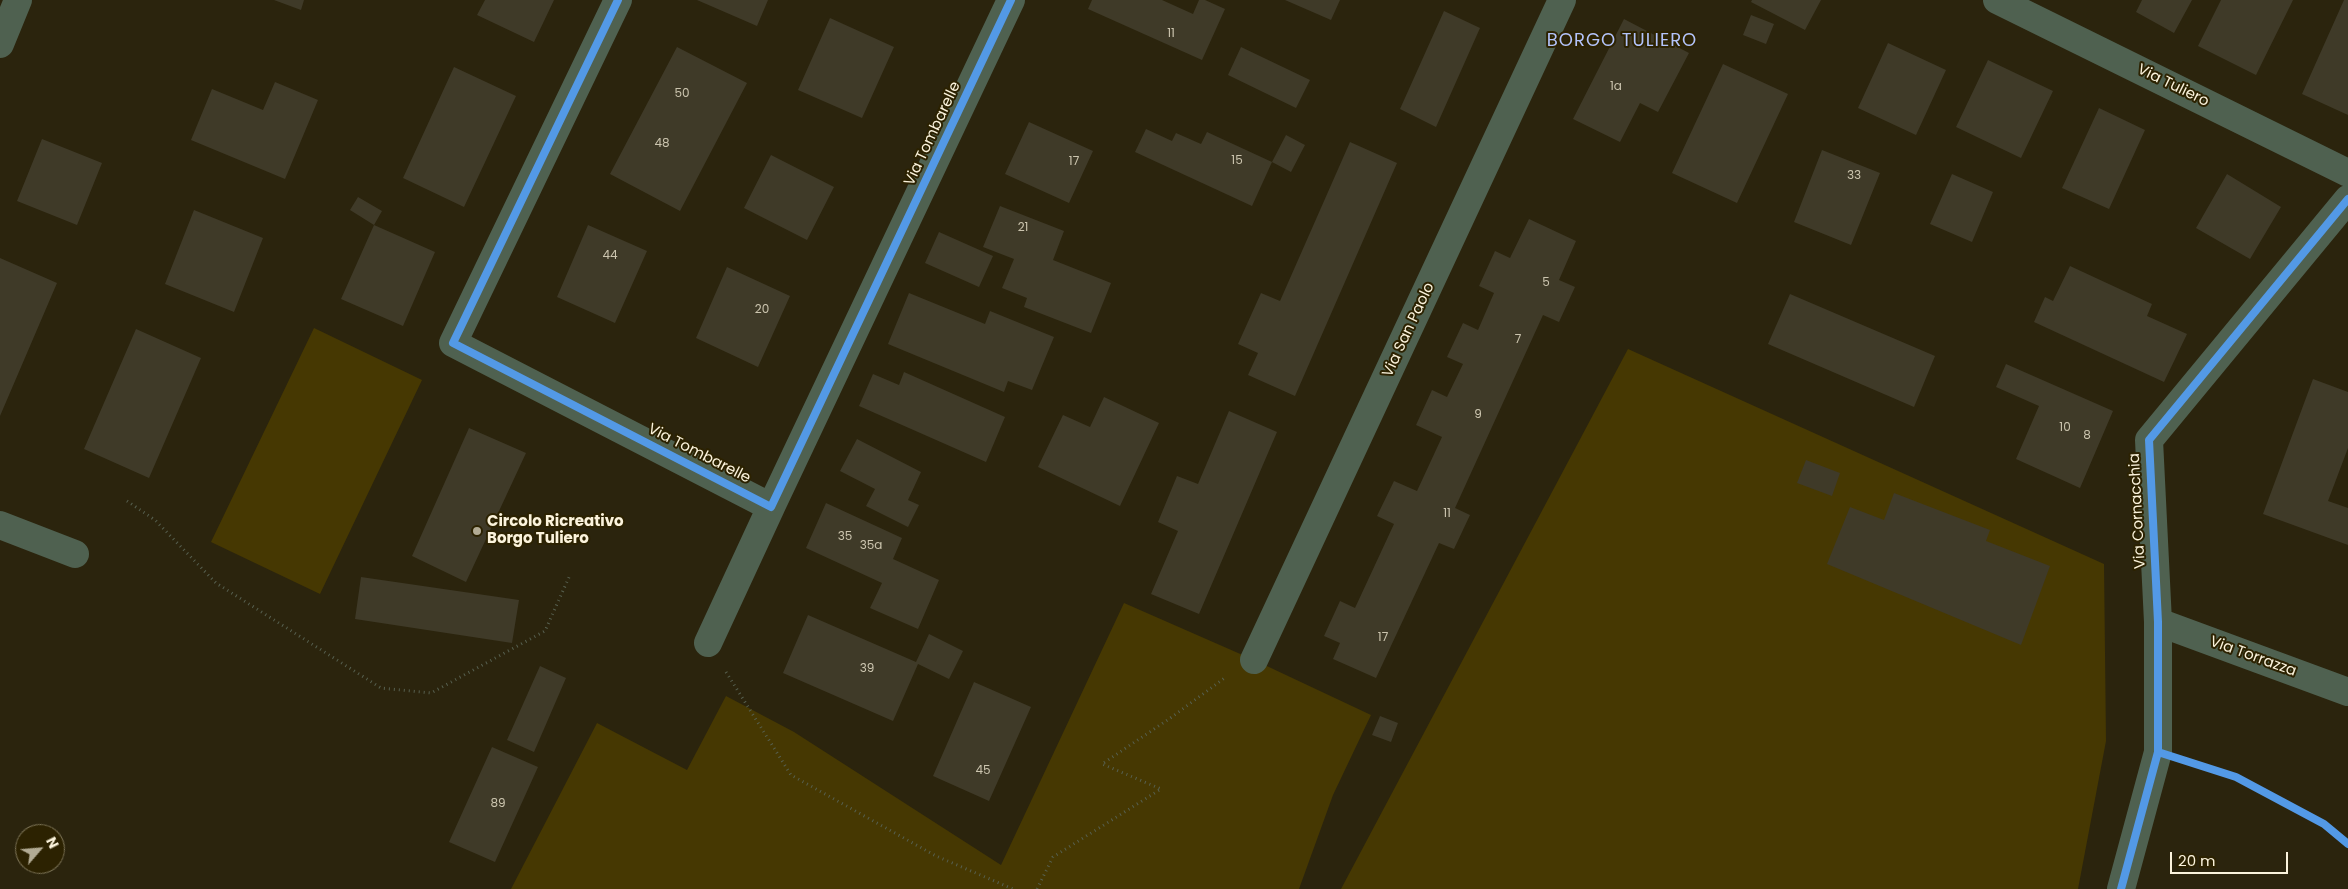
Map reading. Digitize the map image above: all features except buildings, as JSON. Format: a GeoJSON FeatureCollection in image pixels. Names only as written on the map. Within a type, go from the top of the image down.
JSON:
{"type":"FeatureCollection","features":[{"type":"Feature","properties":{"kind":"street"},"geometry":{"type":"LineString","coordinates":[[0,44],[18,0]]}},
{"type":"Feature","properties":{"kind":"street","name":"Via Tombarelle"},"geometry":{"type":"LineString","coordinates":[[618,0],[453,343],[771,507]]}},
{"type":"Feature","properties":{"kind":"street","name":"Via Tombarelle"},"geometry":{"type":"LineString","coordinates":[[708,643],[1011,0]]}},
{"type":"Feature","properties":{"kind":"street","name":"Via San Paolo"},"geometry":{"type":"LineString","coordinates":[[1254,660],[1562,0]]}},
{"type":"Feature","properties":{"kind":"street","name":"Via Tuliero"},"geometry":{"type":"LineString","coordinates":[[1997,0],[2348,173]]}},
{"type":"Feature","properties":{"kind":"street","name":"Via Cornacchia"},"geometry":{"type":"LineString","coordinates":[[2121,889],[2158,752],[2158,622],[2149,440],[2348,199]]}},
{"type":"Feature","properties":{"kind":"street"},"geometry":{"type":"LineString","coordinates":[[0,525],[75,554]]}},
{"type":"Feature","properties":{"kind":"street","name":"Via Torrazza"},"geometry":{"type":"LineString","coordinates":[[2158,622],[2348,692]]}},
{"type":"Feature","properties":{"kind":"path"},"geometry":{"type":"LineString","coordinates":[[127,501],[155,520],[216,583],[381,688],[431,693],[545,631],[570,576]]}},
{"type":"Feature","properties":{"kind":"path"},"geometry":{"type":"LineString","coordinates":[[708,643],[791,775],[936,856],[1013,889]]}},
{"type":"Feature","properties":{"kind":"path"},"geometry":{"type":"LineString","coordinates":[[1037,889],[1053,857],[1160,789],[1102,764],[1169,719],[1237,668],[1254,660]]}},
{"type":"Feature","properties":{"kind":"shaded area"},"geometry":{"type":"Polygon","coordinates":[[[314,328],[422,380],[320,594],[211,542],[314,328]]]}},
{"type":"Feature","properties":{"kind":"shaded area"},"geometry":{"type":"Polygon","coordinates":[[[1628,349],[2104,564],[2106,741],[2078,889],[1341,889],[1628,349]]]}},
{"type":"Feature","properties":{"kind":"shaded area"},"geometry":{"type":"Polygon","coordinates":[[[1124,603],[1254,660],[1371,715],[1333,795],[1299,889],[511,889],[597,723],[687,770],[726,696],[794,732],[1001,865],[1124,603]]]}},
{"type":"Feature","properties":{"kind":"cycle path"},"geometry":{"type":"LineString","coordinates":[[618,0],[453,343],[771,507],[1011,0]]}},
{"type":"Feature","properties":{"kind":"cycle path"},"geometry":{"type":"LineString","coordinates":[[2121,889],[2158,752],[2158,622],[2149,440],[2348,199]]}},
{"type":"Feature","properties":{"kind":"cycle path"},"geometry":{"type":"LineString","coordinates":[[2158,752],[2236,777],[2324,824],[2348,844]]}},
{"type":"Feature","properties":{"kind":"place","name":"Circolo Ricreativo Borgo Tuliero"},"geometry":{"type":"Point","coordinates":[477,531]}},
{"type":"Feature","properties":{"kind":"district","name":"BORGO TULIERO"},"geometry":{"type":"Point","coordinates":[1622,41]}}]}
